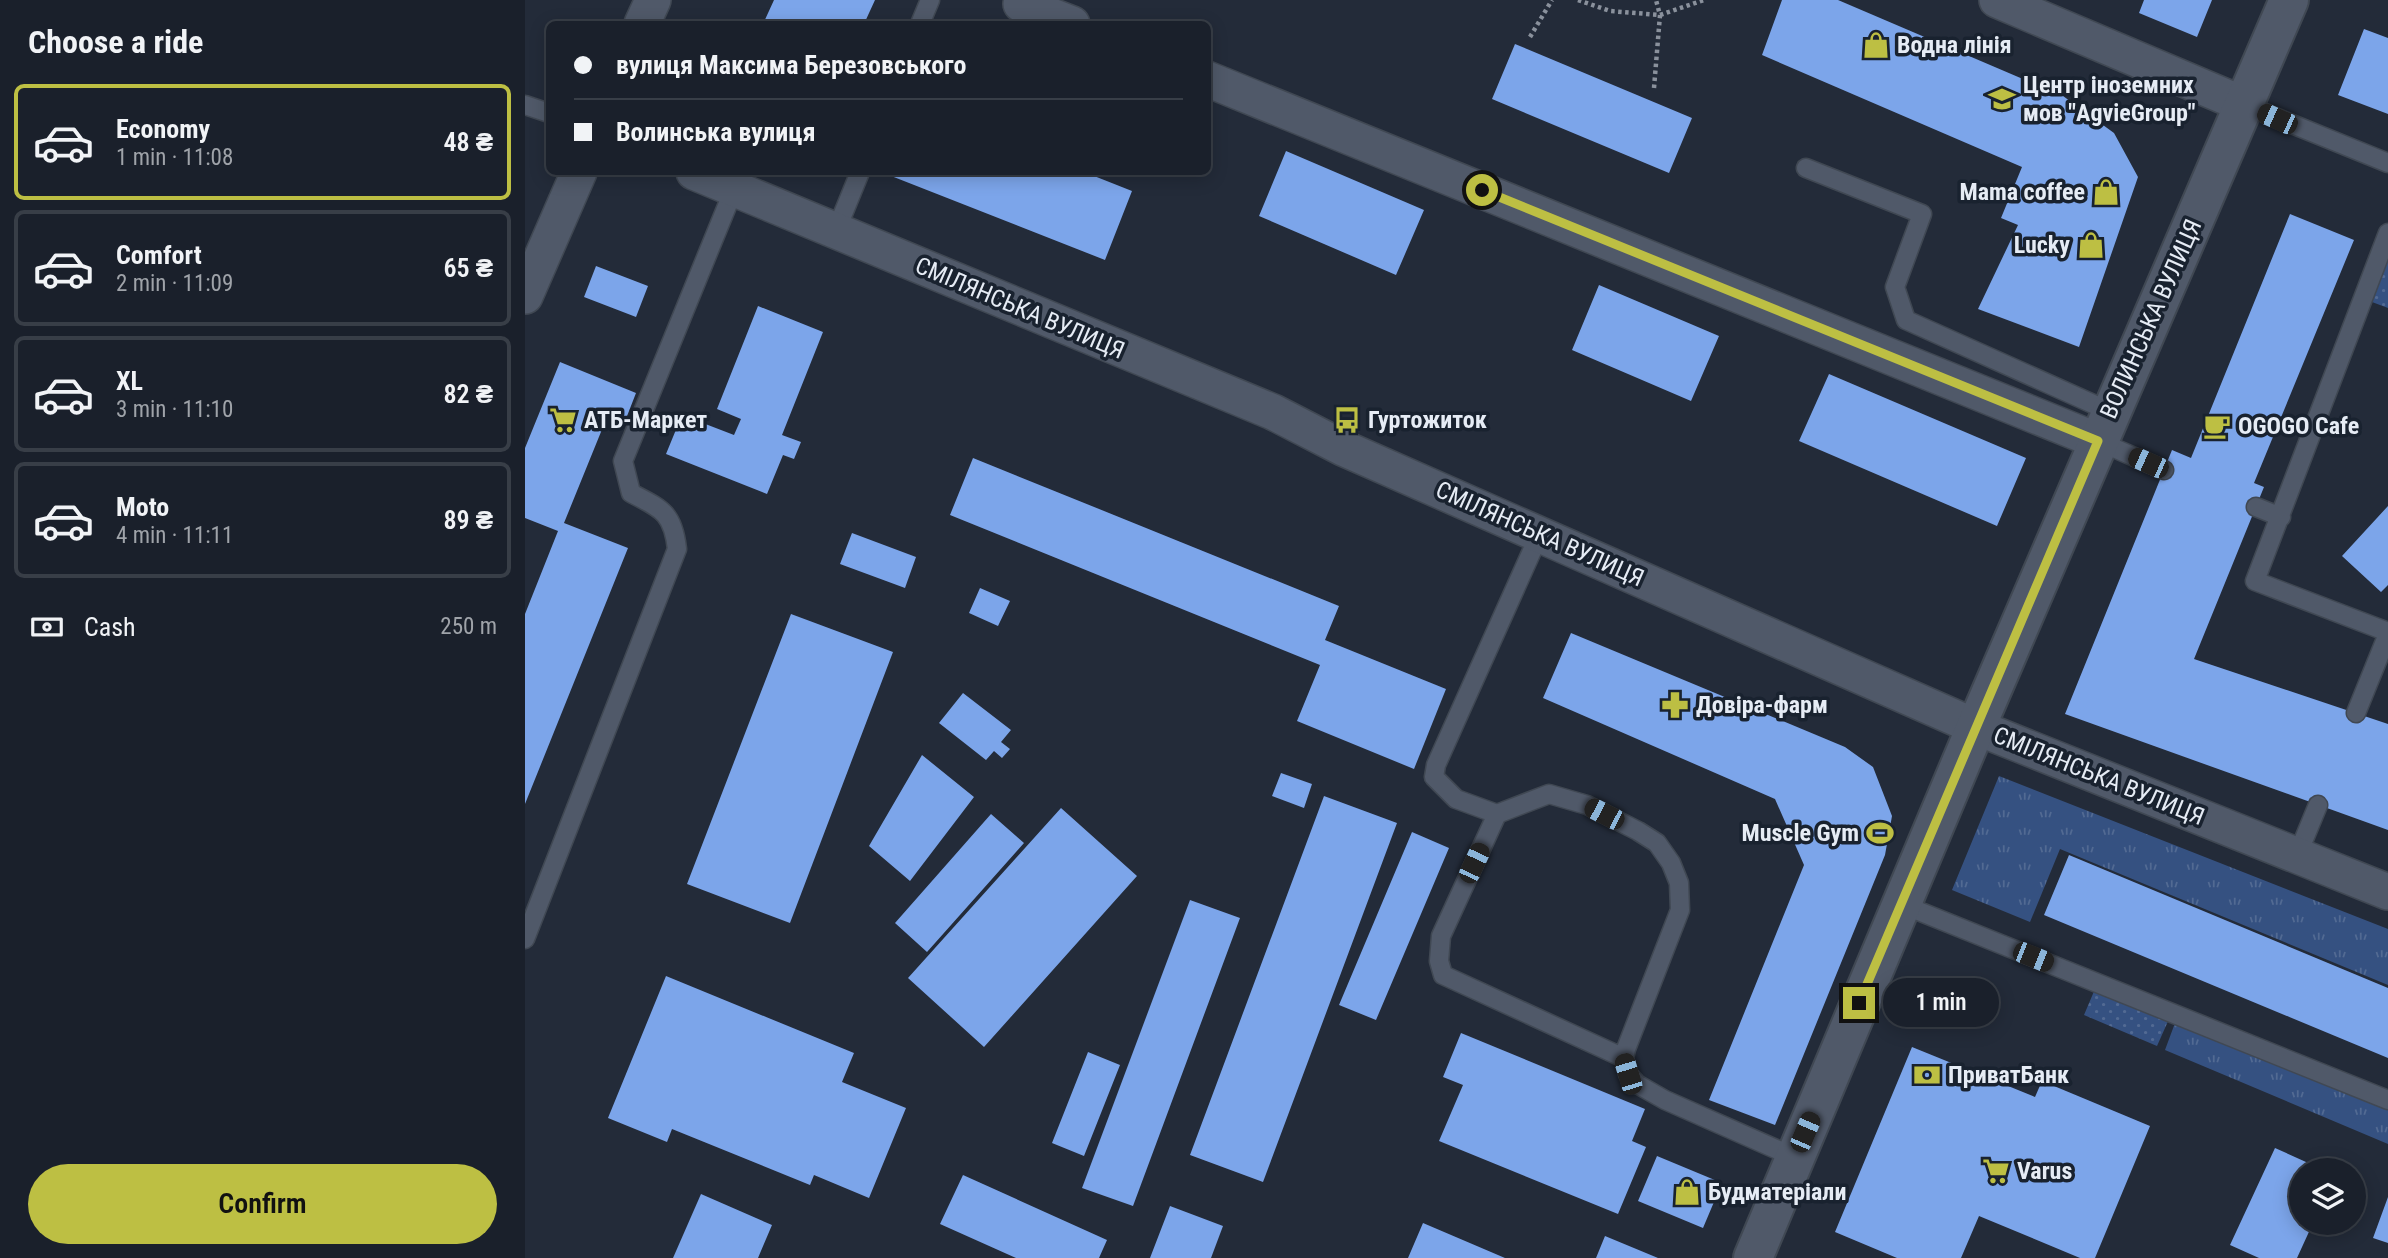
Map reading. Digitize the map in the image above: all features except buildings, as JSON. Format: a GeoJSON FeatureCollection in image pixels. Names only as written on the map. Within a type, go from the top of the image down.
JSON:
{"type":"FeatureCollection","features":[{"type":"Feature","properties":{"kind":"street"},"geometry":{"type":"LineString","coordinates":[[643,21],[653,0]]}},
{"type":"Feature","properties":{"kind":"street"},"geometry":{"type":"LineString","coordinates":[[1997,0],[2245,105]]}},
{"type":"Feature","properties":{"kind":"street","name":"ВОЛИНСЬКА ВУЛИЦЯ"},"geometry":{"type":"LineString","coordinates":[[1753,1258],[1976,727],[2289,0]]}},
{"type":"Feature","properties":{"kind":"street"},"geometry":{"type":"LineString","coordinates":[[1018,1],[1065,21]]}},
{"type":"Feature","properties":{"kind":"street"},"geometry":{"type":"LineString","coordinates":[[1211,81],[2104,427]]}},
{"type":"Feature","properties":{"kind":"street"},"geometry":{"type":"LineString","coordinates":[[525,296],[578,175]]}},
{"type":"Feature","properties":{"kind":"street","name":"СМІЛЯНСЬКА ВУЛИЦЯ"},"geometry":{"type":"LineString","coordinates":[[701,175],[1272,412],[1343,448],[1976,727],[2388,892]]}},
{"type":"Feature","properties":{"kind":"lane"},"geometry":{"type":"LineString","coordinates":[[921,21],[930,0]]}},
{"type":"Feature","properties":{"kind":"lane"},"geometry":{"type":"LineString","coordinates":[[525,105],[546,112]]}},
{"type":"Feature","properties":{"kind":"lane"},"geometry":{"type":"LineString","coordinates":[[2245,105],[2388,163]]}},
{"type":"Feature","properties":{"kind":"lane"},"geometry":{"type":"LineString","coordinates":[[1806,168],[1922,214],[1895,287],[1906,320],[2104,427],[2164,470]]}},
{"type":"Feature","properties":{"kind":"lane"},"geometry":{"type":"LineString","coordinates":[[836,232],[859,175]]}},
{"type":"Feature","properties":{"kind":"lane"},"geometry":{"type":"LineString","coordinates":[[525,939],[677,549],[674,524],[660,508],[631,493],[623,461],[734,189]]}},
{"type":"Feature","properties":{"kind":"lane"},"geometry":{"type":"LineString","coordinates":[[2355,713],[2388,633],[2255,581],[2388,233]]}},
{"type":"Feature","properties":{"kind":"lane"},"geometry":{"type":"LineString","coordinates":[[2256,507],[2281,517]]}},
{"type":"Feature","properties":{"kind":"lane"},"geometry":{"type":"LineString","coordinates":[[1540,533],[1436,765],[1434,777],[1456,799],[1497,814],[1549,794],[1587,805],[1657,843],[1671,863],[1679,883],[1680,910],[1635,1019],[1624,1058],[1628,1074],[1646,1090],[1794,1157]]}},
{"type":"Feature","properties":{"kind":"lane"},"geometry":{"type":"LineString","coordinates":[[2297,856],[2318,805]]}},
{"type":"Feature","properties":{"kind":"lane"},"geometry":{"type":"LineString","coordinates":[[1497,814],[1441,936],[1439,961],[1443,975],[1624,1058]]}},
{"type":"Feature","properties":{"kind":"lane"},"geometry":{"type":"LineString","coordinates":[[1901,904],[2388,1100]]}},
{"type":"Feature","properties":{"kind":"path"},"geometry":{"type":"LineString","coordinates":[[1530,37],[1552,0]]}},
{"type":"Feature","properties":{"kind":"path"},"geometry":{"type":"LineString","coordinates":[[1578,0],[1610,11],[1660,15],[1704,0]]}},
{"type":"Feature","properties":{"kind":"path"},"geometry":{"type":"LineString","coordinates":[[1654,88],[1660,15],[1656,0]]}},
{"type":"Feature","properties":{"kind":"green space"},"geometry":{"type":"Polygon","coordinates":[[[2388,259],[2388,308],[2372,302],[2388,259]]]}},
{"type":"Feature","properties":{"kind":"green space"},"geometry":{"type":"Polygon","coordinates":[[[1999,776],[2388,929],[2388,985],[2060,849],[2030,922],[1952,890],[1999,776]]]}},
{"type":"Feature","properties":{"kind":"green space"},"geometry":{"type":"Polygon","coordinates":[[[2095,989],[2169,1019],[2157,1046],[2084,1015],[2095,989]]]}},
{"type":"Feature","properties":{"kind":"green space"},"geometry":{"type":"Polygon","coordinates":[[[2175,1023],[2388,1110],[2388,1144],[2165,1050],[2175,1023]]]}},
{"type":"Feature","properties":{"kind":"place","name":"Водна лінія"},"geometry":{"type":"Point","coordinates":[1876,45]}},
{"type":"Feature","properties":{"kind":"place","name":"Центр іноземних мов \"AgvieGroup\""},"geometry":{"type":"Point","coordinates":[2002,99]}},
{"type":"Feature","properties":{"kind":"place","name":"Mama coffee"},"geometry":{"type":"Point","coordinates":[2106,192]}},
{"type":"Feature","properties":{"kind":"place","name":"Lucky"},"geometry":{"type":"Point","coordinates":[2091,245]}},
{"type":"Feature","properties":{"kind":"place","name":"АТБ-Маркет"},"geometry":{"type":"Point","coordinates":[563,420]}},
{"type":"Feature","properties":{"kind":"place","name":"Гуртожиток"},"geometry":{"type":"Point","coordinates":[1347,420]}},
{"type":"Feature","properties":{"kind":"place","name":"OGOGO Cafe"},"geometry":{"type":"Point","coordinates":[2217,426]}},
{"type":"Feature","properties":{"kind":"place","name":"Довіра-фарм"},"geometry":{"type":"Point","coordinates":[1675,705]}},
{"type":"Feature","properties":{"kind":"place","name":"Muscle Gym"},"geometry":{"type":"Point","coordinates":[1880,833]}},
{"type":"Feature","properties":{"kind":"place","name":"ПриватБанк"},"geometry":{"type":"Point","coordinates":[1927,1075]}},
{"type":"Feature","properties":{"kind":"place","name":"Varus"},"geometry":{"type":"Point","coordinates":[1996,1171]}},
{"type":"Feature","properties":{"kind":"place","name":"Будматеріали"},"geometry":{"type":"Point","coordinates":[1687,1192]}},
{"type":"Feature","properties":{"kind":"route"},"geometry":{"type":"LineString","coordinates":[[1482,190],[2098,441],[1859,1003]]}}]}
